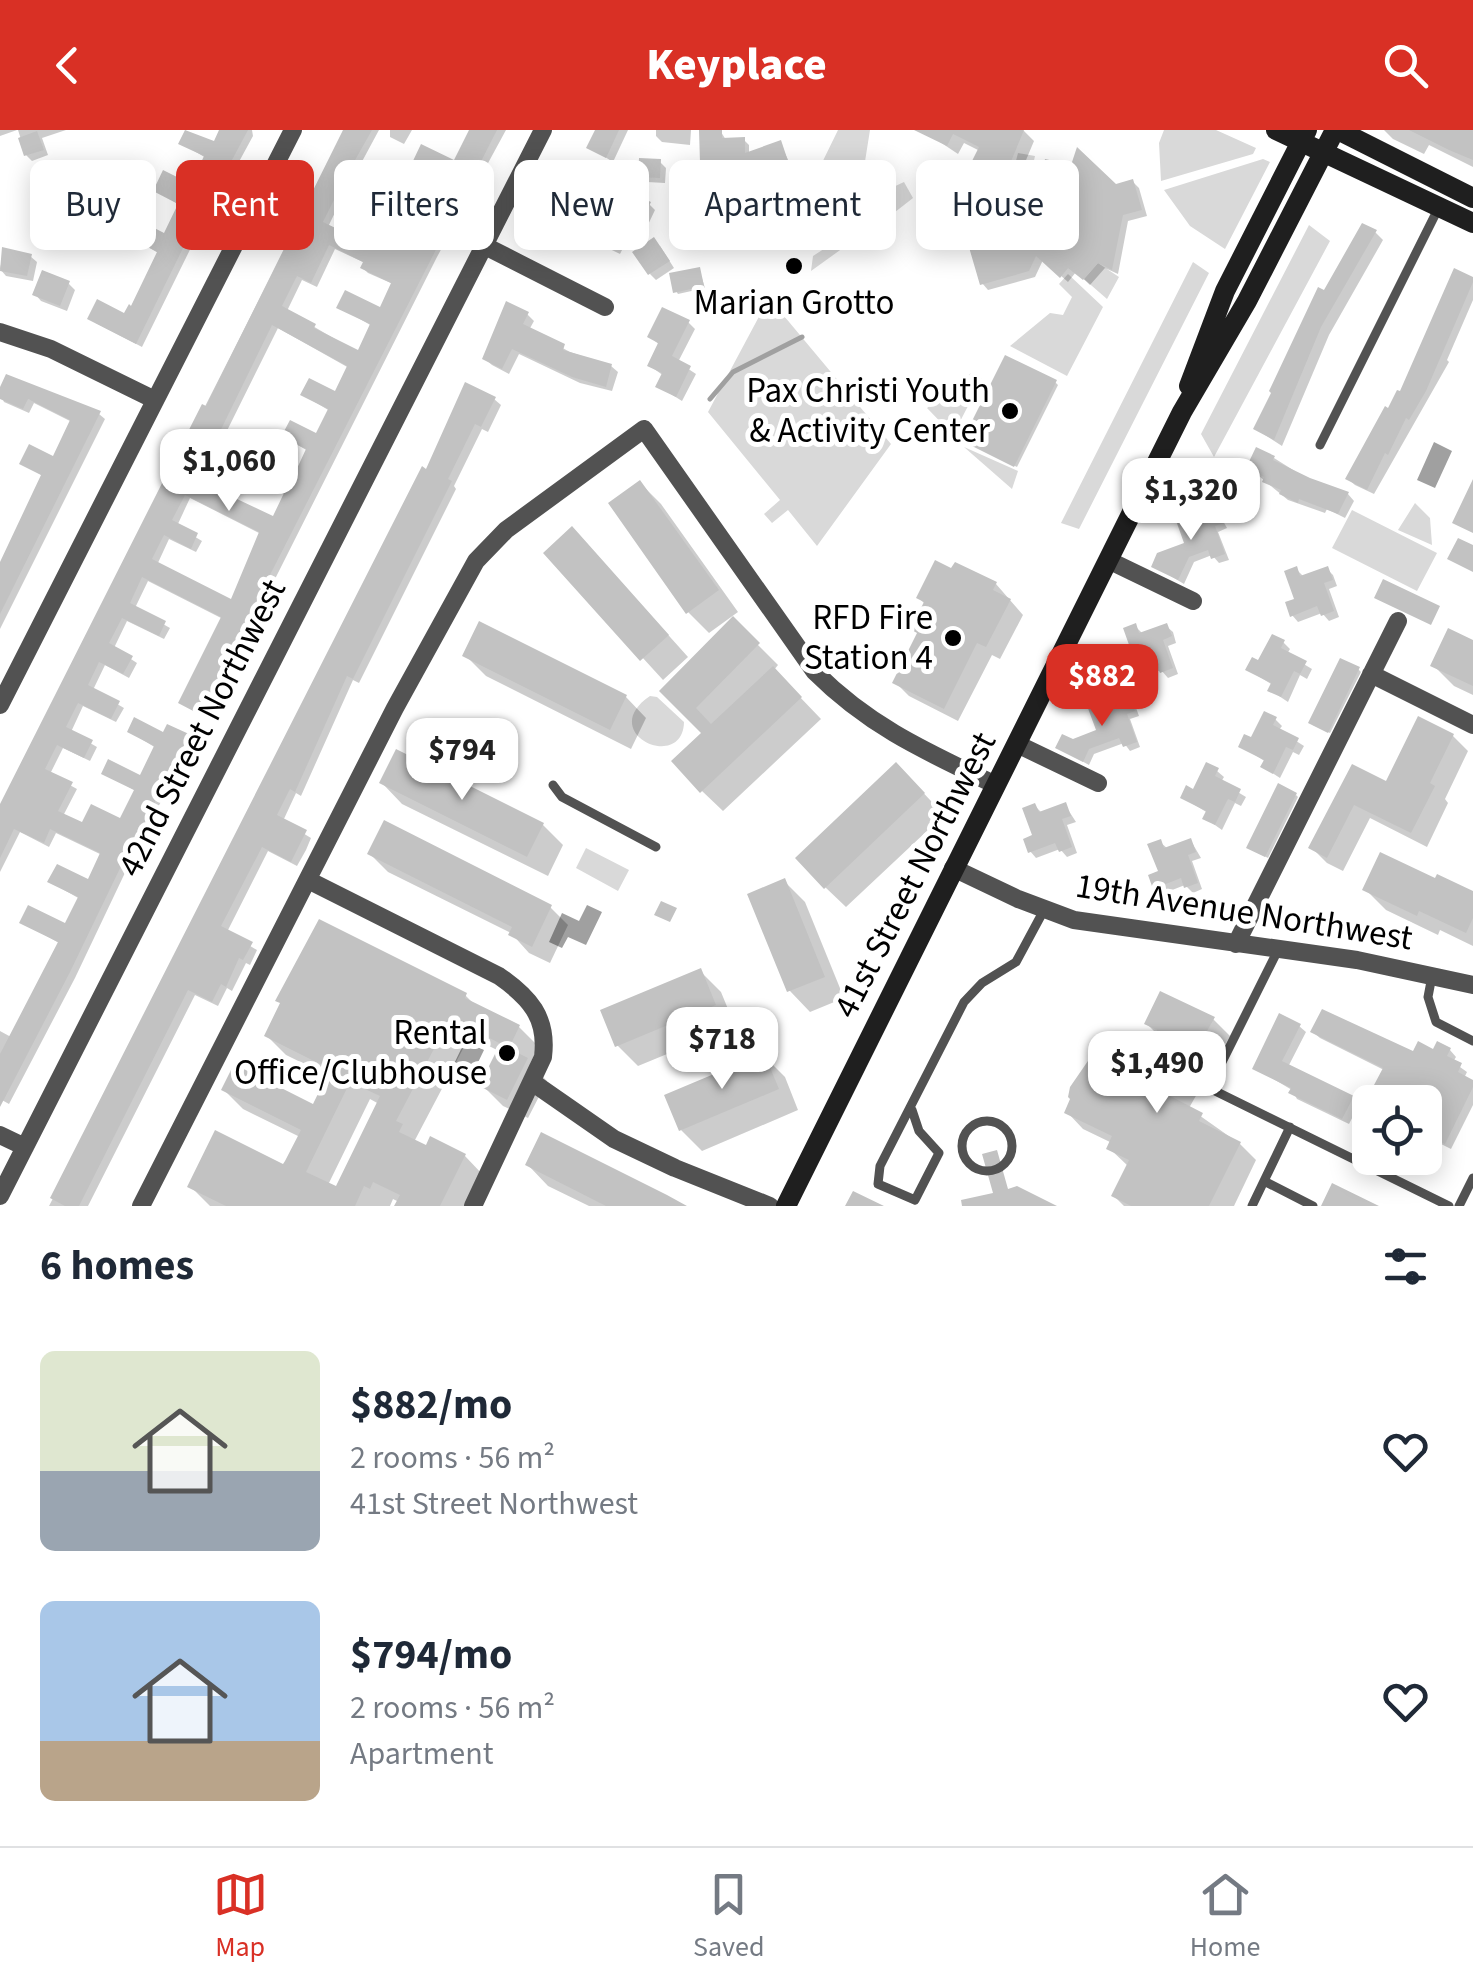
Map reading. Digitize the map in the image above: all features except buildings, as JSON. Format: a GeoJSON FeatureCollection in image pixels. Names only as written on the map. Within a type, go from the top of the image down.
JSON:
{"type":"FeatureCollection","features":[{"type":"Feature","properties":{"kind":"main road"},"geometry":{"type":"LineString","coordinates":[[1276,130],[1304,136],[1322,152],[1473,223]]}},
{"type":"Feature","properties":{"kind":"main road"},"geometry":{"type":"LineString","coordinates":[[1336,130],[1473,198]]}},
{"type":"Feature","properties":{"kind":"main road","name":"41st Street Northwest"},"geometry":{"type":"LineString","coordinates":[[786,1206],[1182,412],[1247,301],[1336,130]]}},
{"type":"Feature","properties":{"kind":"main road","name":"41st Street Northwest"},"geometry":{"type":"LineString","coordinates":[[1182,412],[1197,358],[1218,309],[1304,136]]}},
{"type":"Feature","properties":{"kind":"street"},"geometry":{"type":"LineString","coordinates":[[0,705],[292,130]]}},
{"type":"Feature","properties":{"kind":"street","name":"42nd Street Northwest"},"geometry":{"type":"LineString","coordinates":[[494,228],[543,130]]}},
{"type":"Feature","properties":{"kind":"street","name":"42nd Street Northwest"},"geometry":{"type":"LineString","coordinates":[[0,1196],[483,250]]}},
{"type":"Feature","properties":{"kind":"street"},"geometry":{"type":"LineString","coordinates":[[493,250],[605,307]]}},
{"type":"Feature","properties":{"kind":"street"},"geometry":{"type":"LineString","coordinates":[[0,332],[51,348],[154,400]]}},
{"type":"Feature","properties":{"kind":"street"},"geometry":{"type":"LineString","coordinates":[[141,1206],[402,694],[476,562],[506,530],[644,429],[816,672],[843,700],[884,730],[996,785]]}},
{"type":"Feature","properties":{"kind":"street"},"geometry":{"type":"LineString","coordinates":[[1108,560],[1192,601]]}},
{"type":"Feature","properties":{"kind":"street"},"geometry":{"type":"LineString","coordinates":[[1236,944],[1398,621]]}},
{"type":"Feature","properties":{"kind":"street"},"geometry":{"type":"LineString","coordinates":[[1371,674],[1473,725]]}},
{"type":"Feature","properties":{"kind":"street"},"geometry":{"type":"LineString","coordinates":[[1017,744],[1098,783]]}},
{"type":"Feature","properties":{"kind":"street","name":"19th Avenue Northwest"},"geometry":{"type":"LineString","coordinates":[[954,868],[1044,910],[1107,927],[1357,960],[1473,984]]}},
{"type":"Feature","properties":{"kind":"street"},"geometry":{"type":"LineString","coordinates":[[308,880],[482,967],[531,1001],[540,1017],[545,1046],[532,1082],[472,1206]]}},
{"type":"Feature","properties":{"kind":"street"},"geometry":{"type":"LineString","coordinates":[[532,1082],[614,1140],[770,1206]]}},
{"type":"Feature","properties":{"kind":"street"},"geometry":{"type":"LineString","coordinates":[[0,1135],[24,1147]]}},
{"type":"Feature","properties":{"kind":"lane"},"geometry":{"type":"LineString","coordinates":[[1320,445],[1439,207]]}},
{"type":"Feature","properties":{"kind":"lane"},"geometry":{"type":"LineString","coordinates":[[553,785],[562,797],[656,846]]}},
{"type":"Feature","properties":{"kind":"lane"},"geometry":{"type":"LineString","coordinates":[[939,1153],[915,1200],[878,1184],[880,1166],[964,1002],[982,983],[1016,962],[1044,910]]}},
{"type":"Feature","properties":{"kind":"lane"},"geometry":{"type":"LineString","coordinates":[[1278,950],[1209,1088],[1449,1206]]}},
{"type":"Feature","properties":{"kind":"lane"},"geometry":{"type":"LineString","coordinates":[[1432,976],[1428,998],[1436,1022],[1473,1041]]}},
{"type":"Feature","properties":{"kind":"lane"},"geometry":{"type":"LineString","coordinates":[[912,1108],[919,1131],[939,1153]]}},
{"type":"Feature","properties":{"kind":"lane"},"geometry":{"type":"LineString","coordinates":[[986,1121],[1002,1126],[1012,1142],[1006,1162],[994,1170],[970,1166],[961,1149],[971,1126],[986,1121]]}},
{"type":"Feature","properties":{"kind":"lane"},"geometry":{"type":"LineString","coordinates":[[1252,1206],[1290,1127]]}},
{"type":"Feature","properties":{"kind":"lane"},"geometry":{"type":"LineString","coordinates":[[939,1153],[961,1149]]}},
{"type":"Feature","properties":{"kind":"lane"},"geometry":{"type":"LineString","coordinates":[[1459,1206],[1473,1178]]}},
{"type":"Feature","properties":{"kind":"lane"},"geometry":{"type":"LineString","coordinates":[[1264,1182],[1313,1206]]}},
{"type":"Feature","properties":{"kind":"shaded area"},"geometry":{"type":"Polygon","coordinates":[[[838,130],[870,130],[865,160],[823,160],[838,130]]]}},
{"type":"Feature","properties":{"kind":"shaded area"},"geometry":{"type":"Polygon","coordinates":[[[1164,130],[1216,130],[1256,148],[1253,154],[1161,181],[1159,143],[1164,130]]]}},
{"type":"Feature","properties":{"kind":"shaded area"},"geometry":{"type":"Polygon","coordinates":[[[1018,153],[1035,156],[1034,160],[1016,160],[1018,153]]]}},
{"type":"Feature","properties":{"kind":"shaded area"},"geometry":{"type":"Polygon","coordinates":[[[1263,159],[1270,162],[1225,249],[1190,226],[1164,190],[1263,159]]]}},
{"type":"Feature","properties":{"kind":"shaded area"},"geometry":{"type":"Polygon","coordinates":[[[904,182],[913,198],[896,211],[896,186],[904,182]]]}},
{"type":"Feature","properties":{"kind":"shaded area"},"geometry":{"type":"Polygon","coordinates":[[[1309,225],[1330,241],[1214,457],[1201,434],[1309,225]]]}},
{"type":"Feature","properties":{"kind":"shaded area"},"geometry":{"type":"Polygon","coordinates":[[[822,250],[840,250],[811,271],[813,256],[822,250]]]}},
{"type":"Feature","properties":{"kind":"shaded area"},"geometry":{"type":"Polygon","coordinates":[[[1193,262],[1209,273],[1079,529],[1061,523],[1193,262]]]}},
{"type":"Feature","properties":{"kind":"shaded area"},"geometry":{"type":"Polygon","coordinates":[[[1098,263],[1119,277],[1107,299],[1084,279],[1098,263]]]}},
{"type":"Feature","properties":{"kind":"shaded area"},"geometry":{"type":"Polygon","coordinates":[[[1068,274],[1103,307],[1067,376],[1010,346],[1050,313],[1063,315],[1072,297],[1059,284],[1068,274]]]}},
{"type":"Feature","properties":{"kind":"shaded area"},"geometry":{"type":"Polygon","coordinates":[[[769,298],[891,444],[817,546],[788,510],[772,523],[764,514],[780,500],[708,412],[769,298]]]}},
{"type":"Feature","properties":{"kind":"shaded area"},"geometry":{"type":"Polygon","coordinates":[[[971,373],[982,379],[953,435],[927,408],[971,373]]]}},
{"type":"Feature","properties":{"kind":"shaded area"},"geometry":{"type":"Polygon","coordinates":[[[1434,442],[1452,451],[1435,488],[1417,480],[1434,442]]]}},
{"type":"Feature","properties":{"kind":"shaded area"},"geometry":{"type":"Polygon","coordinates":[[[964,447],[1018,471],[1012,489],[964,447]]]}},
{"type":"Feature","properties":{"kind":"shaded area"},"geometry":{"type":"Polygon","coordinates":[[[1415,503],[1430,518],[1432,545],[1398,530],[1415,503]]]}},
{"type":"Feature","properties":{"kind":"shaded area"},"geometry":{"type":"Polygon","coordinates":[[[1352,510],[1437,553],[1417,591],[1332,548],[1352,510]]]}},
{"type":"Feature","properties":{"kind":"shaded area"},"geometry":{"type":"Polygon","coordinates":[[[650,696],[657,697],[684,722],[680,737],[671,745],[658,746],[636,734],[632,723],[636,710],[650,696]]]}},
{"type":"Feature","properties":{"kind":"shaded area"},"geometry":{"type":"Polygon","coordinates":[[[586,848],[629,870],[618,891],[576,868],[586,848]]]}},
{"type":"Feature","properties":{"kind":"shaded area"},"geometry":{"type":"Polygon","coordinates":[[[587,905],[602,912],[586,945],[568,937],[562,948],[549,942],[562,913],[579,921],[587,905]]]}},
{"type":"Feature","properties":{"kind":"shaded area"},"geometry":{"type":"Polygon","coordinates":[[[465,1041],[484,1050],[471,1077],[452,1068],[465,1041]]]}},
{"type":"Feature","properties":{"kind":"waterway"},"geometry":{"type":"LineString","coordinates":[[710,399],[733,372],[802,337]]}},
{"type":"Feature","properties":{"kind":"place","name":"Marian Grotto"},"geometry":{"type":"Point","coordinates":[794,266]}},
{"type":"Feature","properties":{"kind":"place","name":"Pax Christi Youth & Activity Center"},"geometry":{"type":"Point","coordinates":[1010,411]}},
{"type":"Feature","properties":{"kind":"place","name":"RFD Fire Station 4"},"geometry":{"type":"Point","coordinates":[953,638]}},
{"type":"Feature","properties":{"kind":"place","name":"Rental Office/Clubhouse"},"geometry":{"type":"Point","coordinates":[507,1053]}}]}
